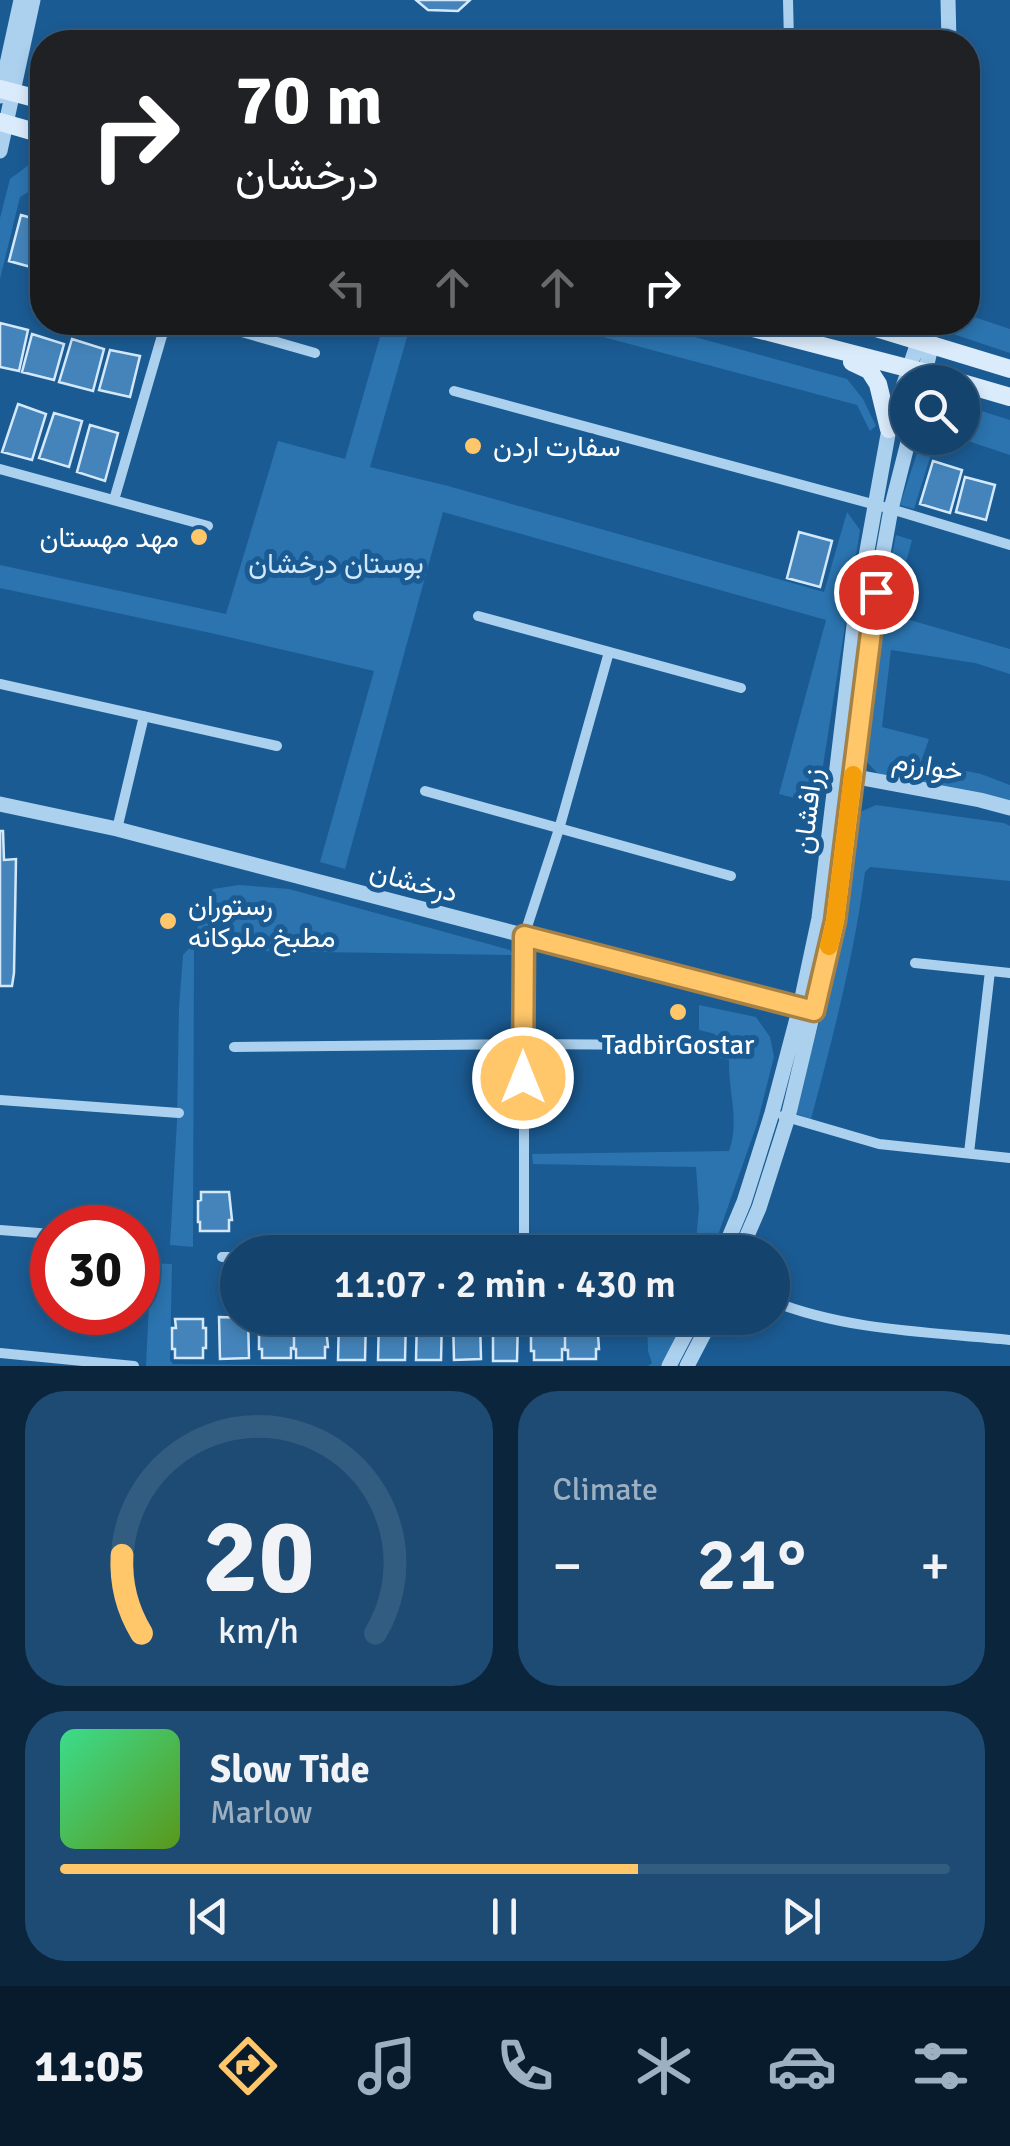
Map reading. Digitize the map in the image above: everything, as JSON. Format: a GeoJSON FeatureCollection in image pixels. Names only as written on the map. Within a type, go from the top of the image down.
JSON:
{"type":"FeatureCollection","features":[{"type":"Feature","properties":{"kind":"main road"},"geometry":{"type":"LineString","coordinates":[[4,92],[30,97]]}},
{"type":"Feature","properties":{"kind":"main road"},"geometry":{"type":"LineString","coordinates":[[3,123],[30,131]]}},
{"type":"Feature","properties":{"kind":"main road"},"geometry":{"type":"LineString","coordinates":[[778,335],[890,367]]}},
{"type":"Feature","properties":{"kind":"main road"},"geometry":{"type":"LineString","coordinates":[[927,336],[1010,368]]}},
{"type":"Feature","properties":{"kind":"main road"},"geometry":{"type":"LineString","coordinates":[[825,348],[868,370],[878,384],[889,429]]}},
{"type":"Feature","properties":{"kind":"main road"},"geometry":{"type":"LineString","coordinates":[[980,388],[1010,397]]}},
{"type":"Feature","properties":{"kind":"street"},"geometry":{"type":"LineString","coordinates":[[0,151],[4,92],[21,0]]}},
{"type":"Feature","properties":{"kind":"street"},"geometry":{"type":"LineString","coordinates":[[4,92],[33,0]]}},
{"type":"Feature","properties":{"kind":"street"},"geometry":{"type":"LineString","coordinates":[[788,0],[789,30]]}},
{"type":"Feature","properties":{"kind":"street"},"geometry":{"type":"LineString","coordinates":[[948,0],[949,30]]}},
{"type":"Feature","properties":{"kind":"street"},"geometry":{"type":"LineString","coordinates":[[114,500],[162,335]]}},
{"type":"Feature","properties":{"kind":"street"},"geometry":{"type":"LineString","coordinates":[[252,335],[315,353]]}},
{"type":"Feature","properties":{"kind":"street","name":"زرافشان"},"geometry":{"type":"LineString","coordinates":[[921,365],[927,336]]}},
{"type":"Feature","properties":{"kind":"street"},"geometry":{"type":"LineString","coordinates":[[454,390],[1010,545]]}},
{"type":"Feature","properties":{"kind":"street","name":"زرافشان"},"geometry":{"type":"LineString","coordinates":[[883,507],[889,429]]}},
{"type":"Feature","properties":{"kind":"street","name":"زرافشان"},"geometry":{"type":"LineString","coordinates":[[747,1235],[759,1208],[806,1009],[845,775],[855,617],[883,507],[903,455]]}},
{"type":"Feature","properties":{"kind":"street"},"geometry":{"type":"LineString","coordinates":[[0,469],[208,526]]}},
{"type":"Feature","properties":{"kind":"street"},"geometry":{"type":"LineString","coordinates":[[478,616],[741,688]]}},
{"type":"Feature","properties":{"kind":"street"},"geometry":{"type":"LineString","coordinates":[[524,1235],[524,936],[609,652]]}},
{"type":"Feature","properties":{"kind":"street"},"geometry":{"type":"LineString","coordinates":[[0,684],[277,746]]}},
{"type":"Feature","properties":{"kind":"street"},"geometry":{"type":"LineString","coordinates":[[117,829],[144,716]]}},
{"type":"Feature","properties":{"kind":"street","name":"خوارزم"},"geometry":{"type":"LineString","coordinates":[[845,775],[1010,808]]}},
{"type":"Feature","properties":{"kind":"street"},"geometry":{"type":"LineString","coordinates":[[424,791],[731,876]]}},
{"type":"Feature","properties":{"kind":"street","name":"درخشان"},"geometry":{"type":"LineString","coordinates":[[0,804],[117,829],[806,1009]]}},
{"type":"Feature","properties":{"kind":"street"},"geometry":{"type":"LineString","coordinates":[[916,962],[1010,973]]}},
{"type":"Feature","properties":{"kind":"street"},"geometry":{"type":"LineString","coordinates":[[969,1153],[990,971]]}},
{"type":"Feature","properties":{"kind":"street"},"geometry":{"type":"LineString","coordinates":[[234,1047],[668,1045]]}},
{"type":"Feature","properties":{"kind":"street"},"geometry":{"type":"LineString","coordinates":[[0,1100],[179,1113]]}},
{"type":"Feature","properties":{"kind":"street"},"geometry":{"type":"LineString","coordinates":[[780,1115],[879,1144],[1010,1158]]}},
{"type":"Feature","properties":{"kind":"street","name":"زرافشان"},"geometry":{"type":"LineString","coordinates":[[729,1235],[780,1115]]}},
{"type":"Feature","properties":{"kind":"street"},"geometry":{"type":"LineString","coordinates":[[0,1230],[30,1232]]}},
{"type":"Feature","properties":{"kind":"street"},"geometry":{"type":"LineString","coordinates":[[790,1308],[872,1327],[1010,1340]]}},
{"type":"Feature","properties":{"kind":"street"},"geometry":{"type":"LineString","coordinates":[[669,1366],[685,1335]]}},
{"type":"Feature","properties":{"kind":"street"},"geometry":{"type":"LineString","coordinates":[[687,1366],[703,1335]]}},
{"type":"Feature","properties":{"kind":"street"},"geometry":{"type":"LineString","coordinates":[[0,1353],[134,1366]]}},
{"type":"Feature","properties":{"kind":"green space"},"geometry":{"type":"Polygon","coordinates":[[[30,164],[30,191],[20,197],[0,279],[0,218],[10,179],[30,164]]]}},
{"type":"Feature","properties":{"kind":"green space"},"geometry":{"type":"Polygon","coordinates":[[[980,319],[1010,329],[1010,353],[956,335],[980,335],[980,319]]]}},
{"type":"Feature","properties":{"kind":"green space","name":"بوستان درخشان"},"geometry":{"type":"Polygon","coordinates":[[[381,335],[408,335],[370,467],[824,592],[847,512],[860,530],[817,804],[779,794],[826,620],[443,512],[345,869],[320,862],[374,671],[0,588],[0,565],[226,614],[278,441],[345,459],[381,335]]]}},
{"type":"Feature","properties":{"kind":"green space"},"geometry":{"type":"Polygon","coordinates":[[[596,335],[688,335],[847,379],[863,399],[876,426],[870,431],[857,405],[596,335]]]}},
{"type":"Feature","properties":{"kind":"green space"},"geometry":{"type":"Polygon","coordinates":[[[980,411],[1010,420],[1010,455],[980,445],[980,411]]]}},
{"type":"Feature","properties":{"kind":"green space"},"geometry":{"type":"Polygon","coordinates":[[[916,455],[931,455],[914,509],[900,505],[916,455]]]}},
{"type":"Feature","properties":{"kind":"green space"},"geometry":{"type":"Polygon","coordinates":[[[896,535],[912,540],[896,616],[1010,649],[1010,674],[975,663],[891,650],[882,727],[929,739],[921,762],[981,774],[1010,785],[1010,804],[881,777],[865,760],[878,624],[896,535]]]}},
{"type":"Feature","properties":{"kind":"green space"},"geometry":{"type":"Polygon","coordinates":[[[876,805],[1010,826],[1010,881],[870,867],[865,872],[849,965],[811,1119],[797,1114],[796,1107],[835,964],[860,812],[876,805]]]}},
{"type":"Feature","properties":{"kind":"green space"},"geometry":{"type":"Polygon","coordinates":[[[239,885],[289,889],[510,950],[513,955],[194,950],[193,1247],[170,1245],[183,955],[195,942],[199,920],[213,889],[239,885]]]}},
{"type":"Feature","properties":{"kind":"green space"},"geometry":{"type":"Polygon","coordinates":[[[699,1005],[756,1017],[770,1037],[774,1057],[757,1124],[718,1235],[697,1235],[696,1167],[533,1164],[532,1154],[729,1151],[734,1117],[729,1060],[715,1057],[715,1034],[699,1030],[699,1005]]]}},
{"type":"Feature","properties":{"kind":"green space"},"geometry":{"type":"Polygon","coordinates":[[[160,1263],[172,1264],[173,1364],[333,1366],[146,1366],[148,1335],[160,1335],[160,1263]]]}},
{"type":"Feature","properties":{"kind":"green space"},"geometry":{"type":"Polygon","coordinates":[[[648,1335],[677,1335],[662,1366],[648,1366],[652,1363],[648,1335]]]}},
{"type":"Feature","properties":{"kind":"building"},"geometry":{"type":"Polygon","coordinates":[[[416,0],[470,0],[458,11],[428,10],[416,0]]]}},
{"type":"Feature","properties":{"kind":"building"},"geometry":{"type":"Polygon","coordinates":[[[21,215],[30,218],[30,267],[9,261],[21,215]]]}},
{"type":"Feature","properties":{"kind":"building"},"geometry":{"type":"Polygon","coordinates":[[[0,323],[28,330],[19,371],[0,367],[0,323]]]}},
{"type":"Feature","properties":{"kind":"building"},"geometry":{"type":"Polygon","coordinates":[[[32,335],[64,344],[54,380],[22,372],[32,335]]]}},
{"type":"Feature","properties":{"kind":"building"},"geometry":{"type":"Polygon","coordinates":[[[72,339],[104,349],[93,391],[59,382],[72,339]]]}},
{"type":"Feature","properties":{"kind":"building"},"geometry":{"type":"Polygon","coordinates":[[[110,350],[140,356],[130,397],[99,390],[110,350]]]}},
{"type":"Feature","properties":{"kind":"building"},"geometry":{"type":"Polygon","coordinates":[[[18,404],[46,414],[32,460],[2,452],[18,404]]]}},
{"type":"Feature","properties":{"kind":"building"},"geometry":{"type":"Polygon","coordinates":[[[54,413],[82,421],[69,467],[39,458],[54,413]]]}},
{"type":"Feature","properties":{"kind":"building"},"geometry":{"type":"Polygon","coordinates":[[[90,425],[118,433],[105,481],[77,472],[90,425]]]}},
{"type":"Feature","properties":{"kind":"building"},"geometry":{"type":"Polygon","coordinates":[[[933,461],[962,470],[950,513],[920,504],[933,461]]]}},
{"type":"Feature","properties":{"kind":"building"},"geometry":{"type":"Polygon","coordinates":[[[965,477],[995,485],[986,520],[956,512],[965,477]]]}},
{"type":"Feature","properties":{"kind":"building"},"geometry":{"type":"Polygon","coordinates":[[[799,532],[832,541],[820,587],[787,578],[799,532]]]}},
{"type":"Feature","properties":{"kind":"building"},"geometry":{"type":"Polygon","coordinates":[[[0,831],[4,860],[16,859],[12,986],[0,986],[0,831]]]}},
{"type":"Feature","properties":{"kind":"building"},"geometry":{"type":"Polygon","coordinates":[[[201,1192],[229,1192],[229,1231],[200,1231],[201,1192]]]}},
{"type":"Feature","properties":{"kind":"building"},"geometry":{"type":"Polygon","coordinates":[[[219,1317],[220,1335],[248,1335],[249,1358],[220,1359],[219,1317]]]}},
{"type":"Feature","properties":{"kind":"building"},"geometry":{"type":"Polygon","coordinates":[[[175,1319],[203,1319],[203,1358],[175,1358],[175,1319]]]}},
{"type":"Feature","properties":{"kind":"building"},"geometry":{"type":"Polygon","coordinates":[[[259,1335],[294,1335],[291,1358],[262,1358],[259,1335]]]}},
{"type":"Feature","properties":{"kind":"building"},"geometry":{"type":"Polygon","coordinates":[[[294,1335],[327,1335],[325,1358],[296,1358],[294,1335]]]}},
{"type":"Feature","properties":{"kind":"building"},"geometry":{"type":"Polygon","coordinates":[[[339,1335],[366,1335],[365,1360],[338,1360],[339,1335]]]}},
{"type":"Feature","properties":{"kind":"building"},"geometry":{"type":"Polygon","coordinates":[[[379,1335],[406,1335],[405,1360],[378,1360],[379,1335]]]}},
{"type":"Feature","properties":{"kind":"building"},"geometry":{"type":"Polygon","coordinates":[[[417,1335],[442,1335],[441,1360],[416,1360],[417,1335]]]}},
{"type":"Feature","properties":{"kind":"building"},"geometry":{"type":"Polygon","coordinates":[[[453,1335],[480,1335],[481,1359],[454,1360],[453,1335]]]}},
{"type":"Feature","properties":{"kind":"building"},"geometry":{"type":"Polygon","coordinates":[[[493,1335],[518,1335],[517,1361],[493,1361],[493,1335]]]}},
{"type":"Feature","properties":{"kind":"building"},"geometry":{"type":"Polygon","coordinates":[[[531,1335],[565,1335],[562,1360],[534,1360],[531,1335]]]}},
{"type":"Feature","properties":{"kind":"building"},"geometry":{"type":"Polygon","coordinates":[[[565,1335],[598,1335],[596,1359],[568,1359],[565,1335]]]}},
{"type":"Feature","properties":{"kind":"slow traffic"},"geometry":{"type":"LineString","coordinates":[[829,946],[853,775]]}},
{"type":"Feature","properties":{"kind":"place","name":"سفارت اردن"},"geometry":{"type":"Point","coordinates":[473,446]}},
{"type":"Feature","properties":{"kind":"place","name":"مهد مهستان"},"geometry":{"type":"Point","coordinates":[199,537]}},
{"type":"Feature","properties":{"kind":"place","name":"رستوران مطبخ ملوکانه"},"geometry":{"type":"Point","coordinates":[168,921]}},
{"type":"Feature","properties":{"kind":"place","name":"TadbirGostar"},"geometry":{"type":"Point","coordinates":[678,1012]}},
{"type":"Feature","properties":{"kind":"route"},"geometry":{"type":"LineString","coordinates":[[523,1078],[524,936],[814,1011],[835,921],[876,592]]}}]}
